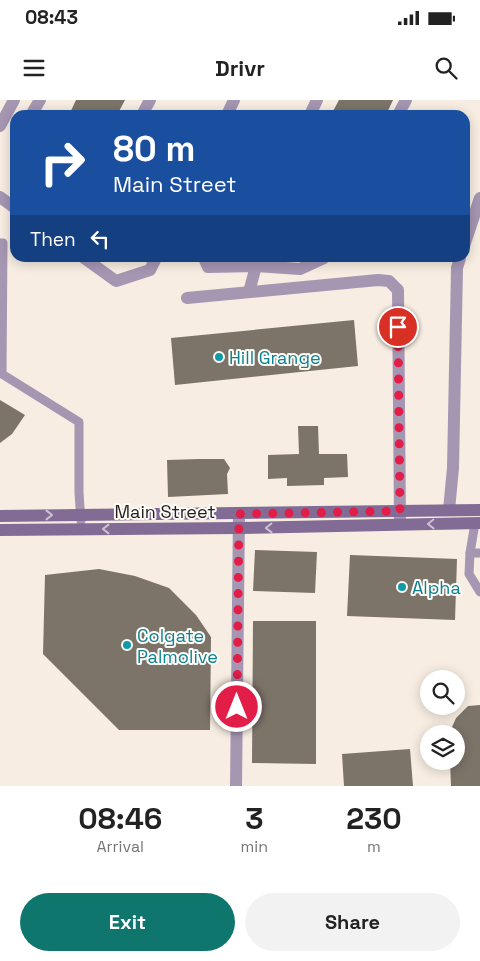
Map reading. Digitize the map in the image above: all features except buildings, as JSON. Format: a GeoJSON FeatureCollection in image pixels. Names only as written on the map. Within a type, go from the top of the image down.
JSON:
{"type":"FeatureCollection","features":[{"type":"Feature","properties":{"kind":"main road","name":"Main Street"},"geometry":{"type":"LineString","coordinates":[[0,516],[480,510]]}},
{"type":"Feature","properties":{"kind":"main road","name":"Main Street"},"geometry":{"type":"LineString","coordinates":[[0,530],[478,523]]}},
{"type":"Feature","properties":{"kind":"street"},"geometry":{"type":"LineString","coordinates":[[0,126],[14,100]]}},
{"type":"Feature","properties":{"kind":"street"},"geometry":{"type":"LineString","coordinates":[[470,227],[480,198]]}},
{"type":"Feature","properties":{"kind":"street"},"geometry":{"type":"LineString","coordinates":[[90,262],[116,281],[150,270],[154,262]]}},
{"type":"Feature","properties":{"kind":"street"},"geometry":{"type":"LineString","coordinates":[[206,262],[208,267],[256,266],[300,269],[315,262]]}},
{"type":"Feature","properties":{"kind":"street"},"geometry":{"type":"LineString","coordinates":[[448,510],[453,468],[456,268],[458,262]]}},
{"type":"Feature","properties":{"kind":"street"},"geometry":{"type":"LineString","coordinates":[[249,292],[256,266]]}},
{"type":"Feature","properties":{"kind":"street"},"geometry":{"type":"LineString","coordinates":[[187,298],[378,280],[389,282],[398,290],[400,525]]}},
{"type":"Feature","properties":{"kind":"street"},"geometry":{"type":"LineString","coordinates":[[236,786],[239,514]]}},
{"type":"Feature","properties":{"kind":"lane"},"geometry":{"type":"LineString","coordinates":[[0,243],[3,243],[2,374],[78,422],[81,529]]}},
{"type":"Feature","properties":{"kind":"lane"},"geometry":{"type":"LineString","coordinates":[[478,523],[470,553],[469,574],[480,592]]}},
{"type":"Feature","properties":{"kind":"lane"},"geometry":{"type":"LineString","coordinates":[[470,553],[480,553]]}},
{"type":"Feature","properties":{"kind":"place","name":"Hill Grange"},"geometry":{"type":"Point","coordinates":[219,357]}},
{"type":"Feature","properties":{"kind":"place","name":"Alpha"},"geometry":{"type":"Point","coordinates":[402,587]}},
{"type":"Feature","properties":{"kind":"place","name":"Colgate Palmolive"},"geometry":{"type":"Point","coordinates":[127,645]}},
{"type":"Feature","properties":{"kind":"route"},"geometry":{"type":"LineString","coordinates":[[237,707],[239,514],[400,511],[398,327]]}}]}
